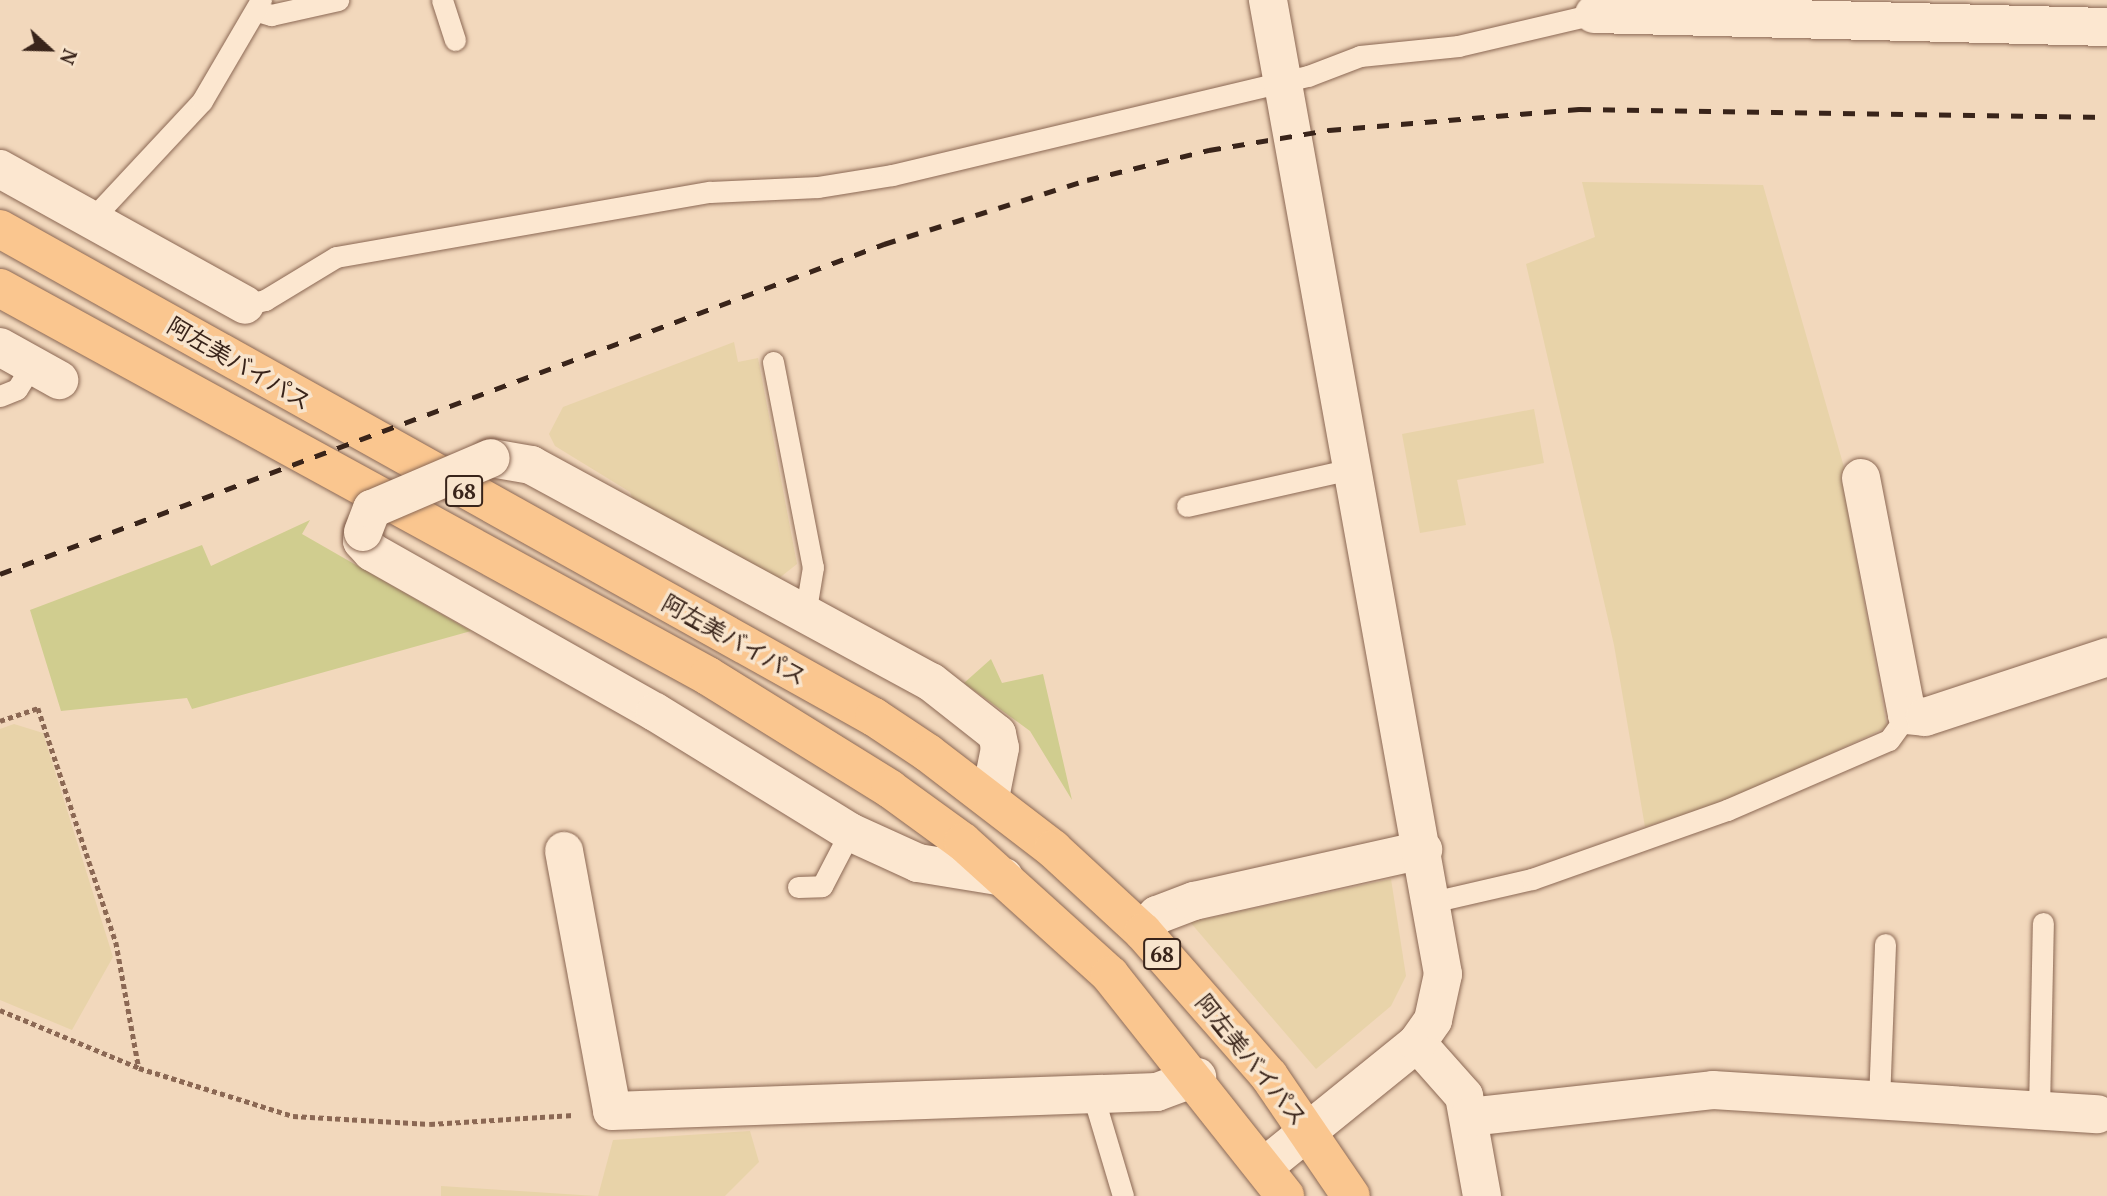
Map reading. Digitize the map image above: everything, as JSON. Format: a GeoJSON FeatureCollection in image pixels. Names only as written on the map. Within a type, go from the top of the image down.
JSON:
{"type":"FeatureCollection","features":[{"type":"Feature","properties":{"kind":"main road","name":"阿左美バイパス"},"geometry":{"type":"LineString","coordinates":[[0,229],[874,717],[990,798],[1143,932],[1309,1130],[1351,1196]]}},
{"type":"Feature","properties":{"kind":"main road","name":"阿左美バイパス"},"geometry":{"type":"LineString","coordinates":[[0,288],[708,676],[890,789],[1004,877],[1110,975],[1196,1077],[1275,1181]]}},
{"type":"Feature","properties":{"kind":"street"},"geometry":{"type":"LineString","coordinates":[[1268,0],[1285,79],[1423,850],[1442,983],[1433,1020],[1417,1043],[1309,1130],[1275,1181]]}},
{"type":"Feature","properties":{"kind":"street"},"geometry":{"type":"LineString","coordinates":[[1594,7],[2019,12],[2107,27]]}},
{"type":"Feature","properties":{"kind":"street"},"geometry":{"type":"LineString","coordinates":[[0,169],[245,305]]}},
{"type":"Feature","properties":{"kind":"street"},"geometry":{"type":"LineString","coordinates":[[990,798],[1000,748],[997,734],[931,682],[531,464],[491,458],[372,509],[363,532],[372,552],[655,712],[850,832],[918,863],[1004,877]]}},
{"type":"Feature","properties":{"kind":"street"},"geometry":{"type":"LineString","coordinates":[[1861,478],[1907,715],[1925,717],[2107,657]]}},
{"type":"Feature","properties":{"kind":"street"},"geometry":{"type":"LineString","coordinates":[[1143,932],[1157,915],[1194,901],[1423,850]]}},
{"type":"Feature","properties":{"kind":"street"},"geometry":{"type":"LineString","coordinates":[[564,851],[612,1111],[1092,1092],[1157,1092],[1196,1077]]}},
{"type":"Feature","properties":{"kind":"street"},"geometry":{"type":"LineString","coordinates":[[1417,1043],[1453,1076],[1469,1117],[1482,1196]]}},
{"type":"Feature","properties":{"kind":"street"},"geometry":{"type":"LineString","coordinates":[[1469,1117],[1713,1090],[2102,1115]]}},
{"type":"Feature","properties":{"kind":"lane"},"geometry":{"type":"LineString","coordinates":[[92,219],[202,101],[259,5],[271,15],[338,0]]}},
{"type":"Feature","properties":{"kind":"lane"},"geometry":{"type":"LineString","coordinates":[[442,0],[455,40]]}},
{"type":"Feature","properties":{"kind":"lane"},"geometry":{"type":"LineString","coordinates":[[245,305],[265,300],[336,257],[710,192],[818,187],[892,175],[1285,79],[1360,56],[1458,46],[1594,7]]}},
{"type":"Feature","properties":{"kind":"lane"},"geometry":{"type":"LineString","coordinates":[[773,362],[813,568],[805,615]]}},
{"type":"Feature","properties":{"kind":"lane"},"geometry":{"type":"LineString","coordinates":[[0,396],[17,389],[30,364]]}},
{"type":"Feature","properties":{"kind":"lane"},"geometry":{"type":"LineString","coordinates":[[1187,506],[1355,468]]}},
{"type":"Feature","properties":{"kind":"lane"},"geometry":{"type":"LineString","coordinates":[[1432,902],[1532,879],[1727,810],[1889,740],[1907,715]]}},
{"type":"Feature","properties":{"kind":"lane"},"geometry":{"type":"LineString","coordinates":[[798,887],[822,886],[850,832]]}},
{"type":"Feature","properties":{"kind":"lane"},"geometry":{"type":"LineString","coordinates":[[2039,1109],[2043,923]]}},
{"type":"Feature","properties":{"kind":"lane"},"geometry":{"type":"LineString","coordinates":[[1879,1101],[1885,944]]}},
{"type":"Feature","properties":{"kind":"lane"},"geometry":{"type":"LineString","coordinates":[[1092,1092],[1123,1196]]}},
{"type":"Feature","properties":{"kind":"path"},"geometry":{"type":"LineString","coordinates":[[0,721],[38,708],[116,942],[139,1068]]}},
{"type":"Feature","properties":{"kind":"path"},"geometry":{"type":"LineString","coordinates":[[0,1010],[139,1068],[263,1110],[327,1120],[430,1124],[612,1111]]}},
{"type":"Feature","properties":{"kind":"shaded area"},"geometry":{"type":"Polygon","coordinates":[[[1582,182],[1763,185],[1846,474],[1841,476],[1887,727],[1738,797],[1645,827],[1614,645],[1526,264],[1595,237],[1582,182]]]}},
{"type":"Feature","properties":{"kind":"shaded area"},"geometry":{"type":"Polygon","coordinates":[[[734,342],[738,362],[758,358],[797,564],[778,579],[633,500],[630,492],[555,446],[549,434],[563,407],[734,342]]]}},
{"type":"Feature","properties":{"kind":"shaded area"},"geometry":{"type":"Polygon","coordinates":[[[1534,409],[1544,463],[1457,480],[1466,525],[1420,533],[1402,434],[1534,409]]]}},
{"type":"Feature","properties":{"kind":"shaded area"},"geometry":{"type":"Polygon","coordinates":[[[310,520],[302,534],[471,631],[192,709],[187,698],[61,711],[30,610],[202,545],[211,566],[310,520]]]}},
{"type":"Feature","properties":{"kind":"shaded area"},"geometry":{"type":"Polygon","coordinates":[[[991,659],[1002,683],[1043,674],[1072,800],[1030,731],[964,683],[991,659]]]}},
{"type":"Feature","properties":{"kind":"shaded area"},"geometry":{"type":"Polygon","coordinates":[[[14,724],[43,733],[113,957],[72,1030],[0,1000],[0,729],[14,724]]]}},
{"type":"Feature","properties":{"kind":"shaded area"},"geometry":{"type":"Polygon","coordinates":[[[1391,879],[1406,976],[1391,1006],[1316,1069],[1190,922],[1391,879]]]}},
{"type":"Feature","properties":{"kind":"shaded area"},"geometry":{"type":"Polygon","coordinates":[[[750,1131],[759,1162],[725,1196],[598,1196],[613,1140],[750,1131]]]}},
{"type":"Feature","properties":{"kind":"shaded area"},"geometry":{"type":"Polygon","coordinates":[[[441,1186],[596,1196],[441,1196],[441,1186]]]}},
{"type":"Feature","properties":{"kind":"railway"},"geometry":{"type":"LineString","coordinates":[[0,574],[884,244],[1087,180],[1209,150],[1329,130],[1579,109],[2107,117]]}}]}
